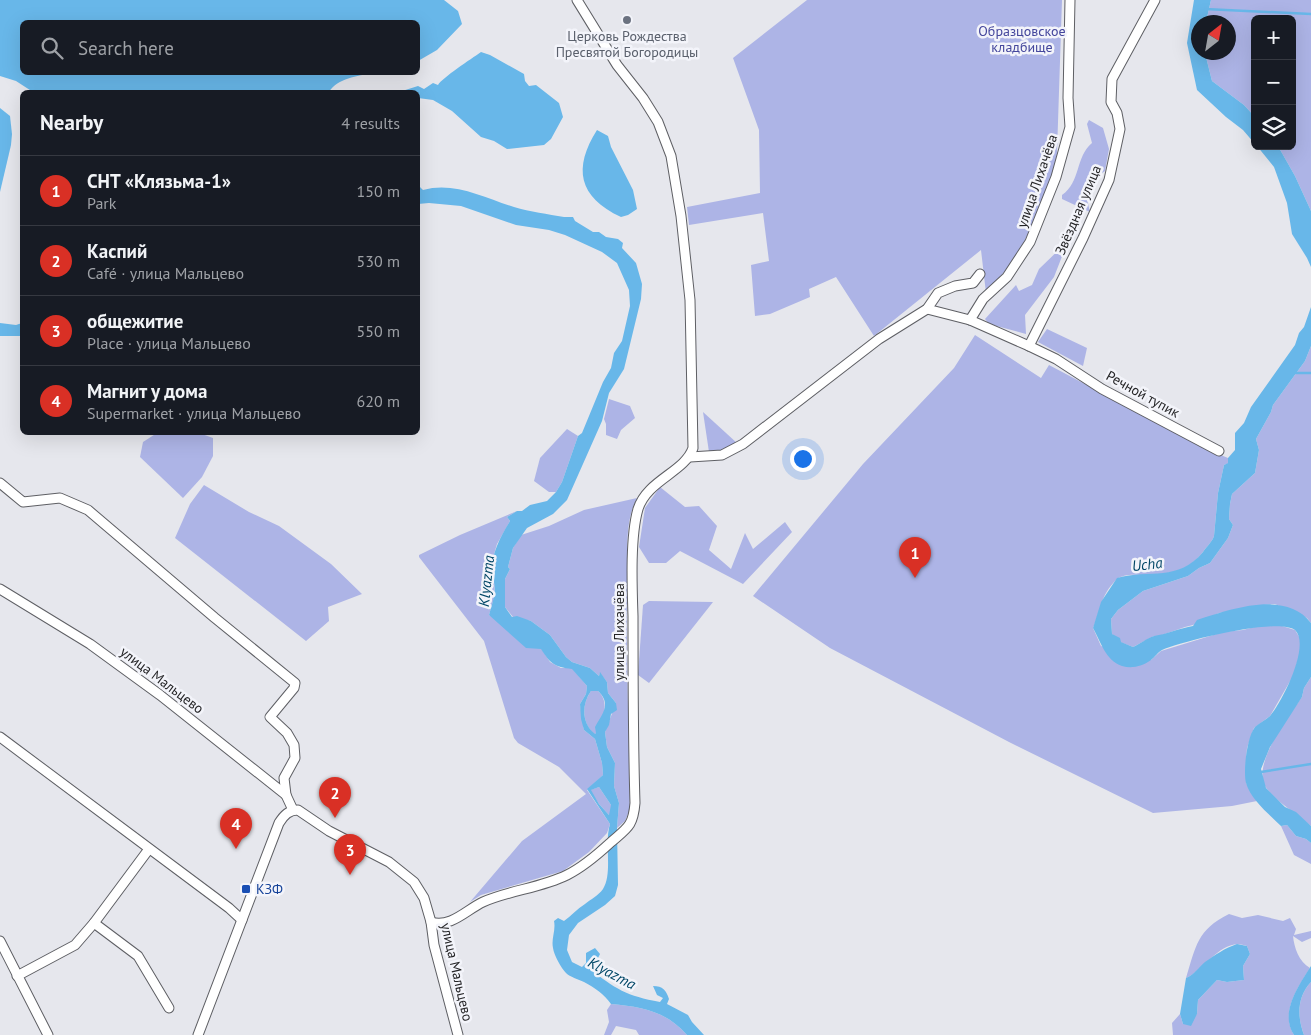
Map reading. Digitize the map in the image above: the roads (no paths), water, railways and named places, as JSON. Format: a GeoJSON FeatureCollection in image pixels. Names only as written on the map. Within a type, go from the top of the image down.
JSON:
{"type":"FeatureCollection","features":[{"type":"Feature","properties":{"kind":"street"},"geometry":{"type":"LineString","coordinates":[[577,0],[616,65],[643,98],[658,122],[671,156],[677,188],[689,290],[694,438],[690,457],[722,455],[743,444],[879,339],[927,309],[938,293],[955,286],[973,282],[980,274]]}},
{"type":"Feature","properties":{"kind":"street","name":"улица Лихачёва"},"geometry":{"type":"LineString","coordinates":[[970,320],[983,299],[1007,277],[1030,242],[1056,177],[1070,127],[1068,98],[1070,0]]}},
{"type":"Feature","properties":{"kind":"street","name":"Звёздная улица"},"geometry":{"type":"LineString","coordinates":[[1029,346],[1083,238],[1108,180],[1120,129],[1117,113],[1111,102],[1112,79],[1155,0]]}},
{"type":"Feature","properties":{"kind":"street","name":"Речной тупик"},"geometry":{"type":"LineString","coordinates":[[927,309],[970,320],[1056,359],[1102,388],[1219,451]]}},
{"type":"Feature","properties":{"kind":"street","name":"улица Лихачёва"},"geometry":{"type":"LineString","coordinates":[[431,922],[440,924],[455,919],[483,902],[566,876],[595,857],[627,828],[633,820],[632,598],[636,520],[641,501],[646,495],[662,479],[690,457]]}},
{"type":"Feature","properties":{"kind":"street"},"geometry":{"type":"LineString","coordinates":[[0,483],[23,502],[60,498],[88,510],[295,683],[294,688],[270,717],[287,734],[294,745],[296,758],[284,778],[286,795]]}},
{"type":"Feature","properties":{"kind":"street","name":"улица Мальцево"},"geometry":{"type":"LineString","coordinates":[[0,589],[90,644],[160,695],[286,795],[292,810],[304,812],[329,831],[389,862],[414,882],[424,898],[431,922],[434,945],[458,1035]]}},
{"type":"Feature","properties":{"kind":"street"},"geometry":{"type":"LineString","coordinates":[[0,738],[229,908],[242,920]]}},
{"type":"Feature","properties":{"kind":"street"},"geometry":{"type":"LineString","coordinates":[[198,1035],[280,823],[284,816],[292,810]]}},
{"type":"Feature","properties":{"kind":"street"},"geometry":{"type":"LineString","coordinates":[[17,976],[74,945],[94,923],[149,849]]}},
{"type":"Feature","properties":{"kind":"street"},"geometry":{"type":"LineString","coordinates":[[94,923],[138,956],[170,1008]]}},
{"type":"Feature","properties":{"kind":"street"},"geometry":{"type":"LineString","coordinates":[[0,941],[48,1035]]}},
{"type":"Feature","properties":{"kind":"waterway"},"geometry":{"type":"LineString","coordinates":[[1205,9],[1311,14]]}},
{"type":"Feature","properties":{"kind":"waterway"},"geometry":{"type":"LineString","coordinates":[[1296,373],[1311,373]]}},
{"type":"Feature","properties":{"kind":"waterway"},"geometry":{"type":"LineString","coordinates":[[1261,772],[1311,764]]}},
{"type":"Feature","properties":{"kind":"place","name":"Церковь Рождества Пресвятой Богородицы"},"geometry":{"type":"Point","coordinates":[627,20]}},
{"type":"Feature","properties":{"kind":"place","name":"СНТ «Клязьма-1»"},"geometry":{"type":"Point","coordinates":[915,578]}},
{"type":"Feature","properties":{"kind":"place","name":"Каспий"},"geometry":{"type":"Point","coordinates":[335,818]}},
{"type":"Feature","properties":{"kind":"place","name":"Магнит у дома"},"geometry":{"type":"Point","coordinates":[236,849]}},
{"type":"Feature","properties":{"kind":"place","name":"общежитие"},"geometry":{"type":"Point","coordinates":[350,875]}},
{"type":"Feature","properties":{"kind":"place","name":"КЗФ"},"geometry":{"type":"Point","coordinates":[246,889]}},
{"type":"Feature","properties":{"kind":"park label","name":"Образцовское кладбище"},"geometry":{"type":"Point","coordinates":[1022,40]}},
{"type":"Feature","properties":{"kind":"water label","name":"Ucha"},"geometry":{"type":"Point","coordinates":[1147,564]}},
{"type":"Feature","properties":{"kind":"water label","name":"Klyazma"},"geometry":{"type":"Point","coordinates":[486,581]}},
{"type":"Feature","properties":{"kind":"water label","name":"Klyazma"},"geometry":{"type":"Point","coordinates":[612,973]}}]}
